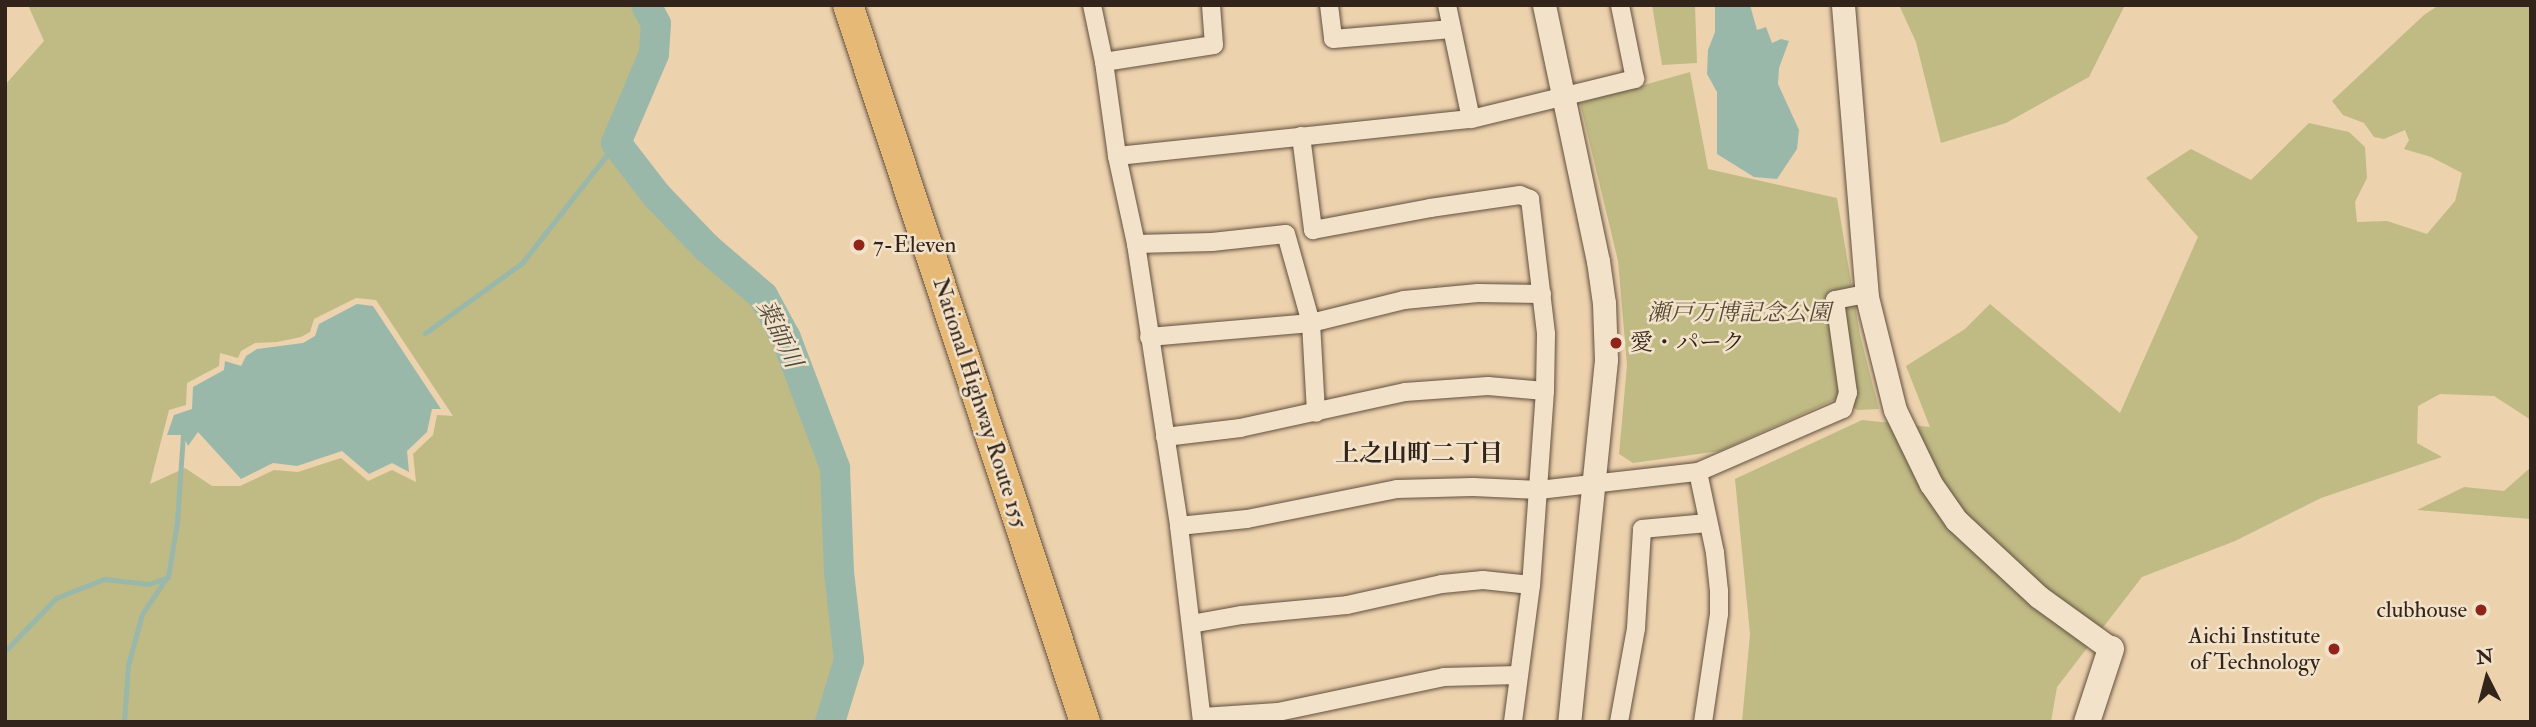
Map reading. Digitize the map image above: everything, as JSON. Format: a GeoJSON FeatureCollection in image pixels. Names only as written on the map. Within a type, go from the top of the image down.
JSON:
{"type":"FeatureCollection","features":[{"type":"Feature","properties":{"kind":"highway","name":"National Highway Route 155"},"geometry":{"type":"LineString","coordinates":[[848,5],[1085,722]]}},
{"type":"Feature","properties":{"kind":"main road"},"geometry":{"type":"LineString","coordinates":[[2087,722],[2111,649]]}},
{"type":"Feature","properties":{"kind":"street"},"geometry":{"type":"LineString","coordinates":[[1092,5],[1104,62],[1117,156],[1136,244],[1179,526],[1202,719],[1278,712],[1444,677],[1518,675]]}},
{"type":"Feature","properties":{"kind":"street"},"geometry":{"type":"LineString","coordinates":[[1104,62],[1214,46],[1210,5]]}},
{"type":"Feature","properties":{"kind":"street"},"geometry":{"type":"LineString","coordinates":[[1329,5],[1333,39],[1452,29]]}},
{"type":"Feature","properties":{"kind":"street"},"geometry":{"type":"LineString","coordinates":[[1447,5],[1471,119]]}},
{"type":"Feature","properties":{"kind":"street"},"geometry":{"type":"LineString","coordinates":[[1544,5],[1604,303],[1606,360],[1569,722]]}},
{"type":"Feature","properties":{"kind":"street"},"geometry":{"type":"LineString","coordinates":[[1117,156],[1471,119],[1635,79],[1620,5]]}},
{"type":"Feature","properties":{"kind":"street"},"geometry":{"type":"LineString","coordinates":[[1843,5],[1867,294],[1895,410],[1931,484],[1956,520],[2039,597],[2111,649]]}},
{"type":"Feature","properties":{"kind":"street"},"geometry":{"type":"LineString","coordinates":[[1301,136],[1313,230],[1443,206],[1520,195],[1530,199],[1542,294],[1545,391],[1531,585],[1513,722]]}},
{"type":"Feature","properties":{"kind":"street"},"geometry":{"type":"LineString","coordinates":[[1136,244],[1212,242],[1286,234],[1311,323],[1316,413]]}},
{"type":"Feature","properties":{"kind":"street"},"geometry":{"type":"LineString","coordinates":[[1149,337],[1311,323],[1404,300],[1478,293],[1542,294]]}},
{"type":"Feature","properties":{"kind":"street"},"geometry":{"type":"LineString","coordinates":[[1179,526],[1247,519],[1341,498],[1414,487],[1539,490],[1595,481],[1698,472],[1843,409],[1848,393],[1835,300],[1867,294]]}},
{"type":"Feature","properties":{"kind":"street"},"geometry":{"type":"LineString","coordinates":[[1165,437],[1240,428],[1417,391],[1488,386],[1545,391]]}},
{"type":"Feature","properties":{"kind":"street"},"geometry":{"type":"LineString","coordinates":[[1698,472],[1715,553],[1719,614],[1703,722]]}},
{"type":"Feature","properties":{"kind":"street"},"geometry":{"type":"LineString","coordinates":[[1619,722],[1636,628],[1642,529],[1707,523]]}},
{"type":"Feature","properties":{"kind":"street"},"geometry":{"type":"LineString","coordinates":[[1191,624],[1242,615],[1347,605],[1441,584],[1483,580],[1531,585]]}},
{"type":"Feature","properties":{"kind":"green space"},"geometry":{"type":"Polygon","coordinates":[[[28,5],[661,5],[644,61],[610,142],[645,200],[748,292],[776,335],[823,466],[829,508],[843,656],[821,717],[823,722],[5,722],[5,85],[44,41],[28,5]],[[356,298],[314,319],[310,332],[301,337],[255,343],[241,351],[238,358],[220,353],[219,366],[187,383],[186,405],[169,410],[150,484],[185,468],[212,486],[240,486],[274,470],[298,472],[341,458],[368,481],[392,470],[416,482],[413,454],[433,435],[437,415],[453,416],[376,300],[356,298]]]}},
{"type":"Feature","properties":{"kind":"green space"},"geometry":{"type":"Polygon","coordinates":[[[1652,5],[1695,5],[1697,63],[1662,65],[1652,5]]]}},
{"type":"Feature","properties":{"kind":"green space"},"geometry":{"type":"Polygon","coordinates":[[[1899,5],[2125,5],[2089,77],[2006,123],[1941,143],[1916,42],[1899,5]]]}},
{"type":"Feature","properties":{"kind":"green space"},"geometry":{"type":"Polygon","coordinates":[[[2439,5],[2531,5],[2531,420],[2494,396],[2440,394],[2418,406],[2417,443],[2442,457],[2321,498],[2235,541],[2142,577],[2057,687],[2051,722],[1742,722],[1750,634],[1735,479],[1862,420],[1930,427],[1906,366],[1965,329],[1990,304],[2120,413],[2198,237],[2146,178],[2191,149],[2251,180],[2309,123],[2349,132],[2365,147],[2367,178],[2355,202],[2357,222],[2387,221],[2427,234],[2455,201],[2462,173],[2431,157],[2404,149],[2409,140],[2405,130],[2384,139],[2374,137],[2364,123],[2343,115],[2332,101],[2424,15],[2439,5]]]}},
{"type":"Feature","properties":{"kind":"green space","name":"瀬戸万博記念公園"},"geometry":{"type":"Polygon","coordinates":[[[1690,72],[1708,169],[1837,198],[1860,335],[1879,409],[1858,410],[1836,399],[1720,451],[1633,463],[1619,454],[1627,365],[1618,261],[1580,103],[1690,72]]]}},
{"type":"Feature","properties":{"kind":"green space"},"geometry":{"type":"Polygon","coordinates":[[[2531,467],[2531,519],[2417,510],[2464,487],[2504,491],[2531,467]]]}},
{"type":"Feature","properties":{"kind":"shaded area"},"geometry":{"type":"Polygon","coordinates":[[[1715,5],[1750,5],[1757,30],[1766,27],[1772,43],[1781,39],[1789,41],[1779,68],[1778,84],[1799,130],[1797,149],[1777,179],[1754,177],[1717,154],[1717,92],[1707,74],[1708,50],[1715,32],[1715,5]]]}},
{"type":"Feature","properties":{"kind":"shaded area"},"geometry":{"type":"Polygon","coordinates":[[[357,304],[373,306],[441,409],[432,409],[427,432],[407,451],[409,472],[392,463],[369,474],[342,451],[297,466],[273,463],[241,479],[198,432],[188,446],[183,435],[167,435],[174,415],[192,409],[193,387],[224,370],[225,361],[241,366],[246,356],[257,349],[303,343],[315,336],[319,324],[357,304]]]}},
{"type":"Feature","properties":{"kind":"waterway","name":"薬師川"},"geometry":{"type":"LineString","coordinates":[[646,5],[656,24],[654,54],[616,143],[657,196],[707,248],[763,296],[786,338],[835,468],[839,572],[849,660],[830,722]]}},
{"type":"Feature","properties":{"kind":"waterway"},"geometry":{"type":"LineString","coordinates":[[425,333],[522,263],[616,143]]}},
{"type":"Feature","properties":{"kind":"waterway"},"geometry":{"type":"LineString","coordinates":[[5,651],[56,598],[104,579],[149,584],[168,577],[177,522],[183,435]]}},
{"type":"Feature","properties":{"kind":"waterway"},"geometry":{"type":"LineString","coordinates":[[124,722],[128,665],[142,614],[167,577]]}},
{"type":"Feature","properties":{"kind":"place","name":"7-Eleven"},"geometry":{"type":"Point","coordinates":[859,245]}},
{"type":"Feature","properties":{"kind":"place","name":"愛・パーク"},"geometry":{"type":"Point","coordinates":[1616,343]}},
{"type":"Feature","properties":{"kind":"place","name":"clubhouse"},"geometry":{"type":"Point","coordinates":[2481,610]}},
{"type":"Feature","properties":{"kind":"place","name":"Aichi Institute of Technology"},"geometry":{"type":"Point","coordinates":[2334,649]}},
{"type":"Feature","properties":{"kind":"district","name":"上之山町二丁目"},"geometry":{"type":"Point","coordinates":[1419,454]}}]}
